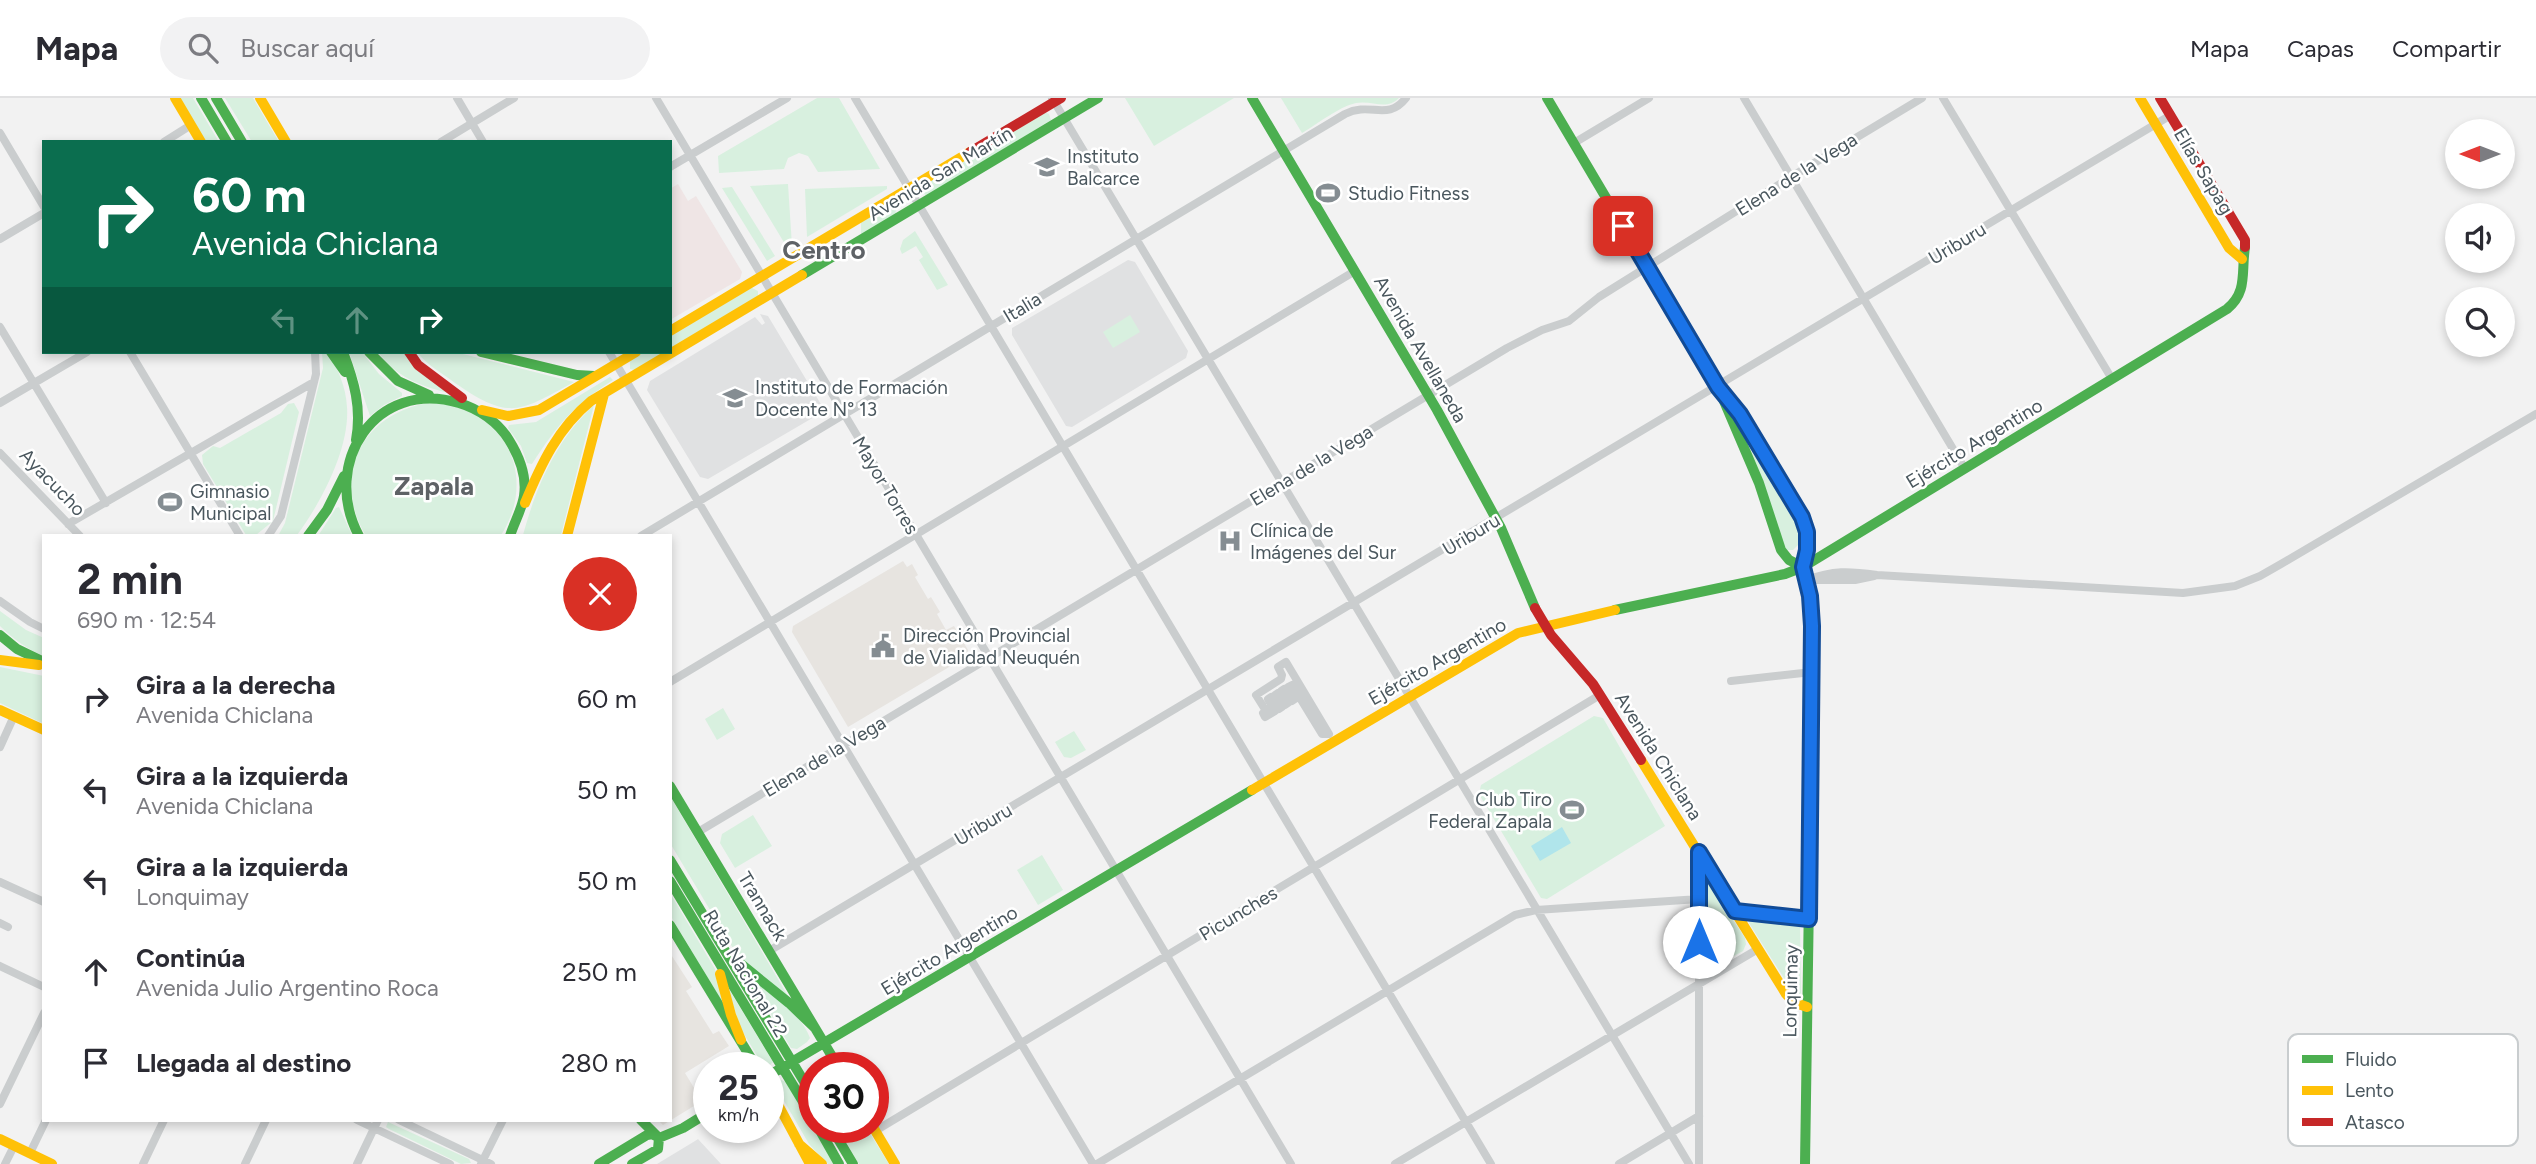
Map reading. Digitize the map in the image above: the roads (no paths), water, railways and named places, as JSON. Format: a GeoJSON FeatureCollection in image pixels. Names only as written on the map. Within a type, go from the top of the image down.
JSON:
{"type":"FeatureCollection","features":[{"type":"Feature","properties":{"kind":"main road"},"geometry":{"type":"LineString","coordinates":[[175,98],[200,140]]}},
{"type":"Feature","properties":{"kind":"main road"},"geometry":{"type":"LineString","coordinates":[[201,98],[226,140]]}},
{"type":"Feature","properties":{"kind":"main road"},"geometry":{"type":"LineString","coordinates":[[216,98],[241,140]]}},
{"type":"Feature","properties":{"kind":"main road"},"geometry":{"type":"LineString","coordinates":[[260,98],[285,140]]}},
{"type":"Feature","properties":{"kind":"main road","name":"Avenida San Martín"},"geometry":{"type":"LineString","coordinates":[[520,513],[541,465],[558,435],[575,414],[604,394],[1098,98]]}},
{"type":"Feature","properties":{"kind":"main road","name":"Avenida Avellaneda"},"geometry":{"type":"LineString","coordinates":[[1252,98],[1428,395],[1496,519],[1544,625]]}},
{"type":"Feature","properties":{"kind":"main road"},"geometry":{"type":"LineString","coordinates":[[1547,98],[1718,387],[1759,483],[1778,543],[1785,555],[1803,567],[1808,541],[1802,517],[1740,414],[1718,387]]}},
{"type":"Feature","properties":{"kind":"main road","name":"Elías Sapag"},"geometry":{"type":"LineString","coordinates":[[2140,98],[2230,248],[2242,259]]}},
{"type":"Feature","properties":{"kind":"main road","name":"Elías Sapag"},"geometry":{"type":"LineString","coordinates":[[2160,98],[2245,240],[2246,249],[2242,259],[2245,279],[2242,293]]}},
{"type":"Feature","properties":{"kind":"main road","name":"Avenida San Martín"},"geometry":{"type":"LineString","coordinates":[[672,330],[1056,99]]}},
{"type":"Feature","properties":{"kind":"main road","name":"Ejército Argentino"},"geometry":{"type":"LineString","coordinates":[[784,1067],[1518,634],[1544,625],[1778,576],[1803,567],[2227,309],[2242,293]]}},
{"type":"Feature","properties":{"kind":"main road"},"geometry":{"type":"LineString","coordinates":[[332,354],[357,395]]}},
{"type":"Feature","properties":{"kind":"main road"},"geometry":{"type":"LineString","coordinates":[[309,534],[327,510],[354,447],[359,420],[357,395],[344,354]]}},
{"type":"Feature","properties":{"kind":"main road"},"geometry":{"type":"LineString","coordinates":[[371,354],[398,381],[433,396]]}},
{"type":"Feature","properties":{"kind":"main road"},"geometry":{"type":"LineString","coordinates":[[411,354],[425,370],[482,410],[502,427],[510,438],[521,462],[525,488],[513,532]]}},
{"type":"Feature","properties":{"kind":"main road"},"geometry":{"type":"LineString","coordinates":[[489,354],[577,375],[597,376]]}},
{"type":"Feature","properties":{"kind":"main road"},"geometry":{"type":"LineString","coordinates":[[482,410],[508,416],[528,414],[547,406],[633,354]]}},
{"type":"Feature","properties":{"kind":"main road"},"geometry":{"type":"LineString","coordinates":[[568,534],[604,394]]}},
{"type":"Feature","properties":{"kind":"main road"},"geometry":{"type":"LineString","coordinates":[[354,447],[367,427],[385,411],[407,401],[433,396],[471,404]]}},
{"type":"Feature","properties":{"kind":"main road"},"geometry":{"type":"LineString","coordinates":[[346,470],[347,506],[358,534]]}},
{"type":"Feature","properties":{"kind":"main road","name":"Lonquimay"},"geometry":{"type":"LineString","coordinates":[[1803,567],[1811,610],[1812,672],[1805,1164]]}},
{"type":"Feature","properties":{"kind":"main road","name":"Avenida Chiclana"},"geometry":{"type":"LineString","coordinates":[[1544,625],[1586,674],[1600,695],[1790,999],[1807,1007]]}},
{"type":"Feature","properties":{"kind":"main road"},"geometry":{"type":"LineString","coordinates":[[0,635],[23,653],[42,663]]}},
{"type":"Feature","properties":{"kind":"main road"},"geometry":{"type":"LineString","coordinates":[[0,660],[42,664]]}},
{"type":"Feature","properties":{"kind":"main road"},"geometry":{"type":"LineString","coordinates":[[0,710],[42,729]]}},
{"type":"Feature","properties":{"kind":"main road","name":"Trannack"},"geometry":{"type":"LineString","coordinates":[[672,789],[830,1052]]}},
{"type":"Feature","properties":{"kind":"main road","name":"Ruta Nacional 22"},"geometry":{"type":"LineString","coordinates":[[672,863],[718,938],[798,1086]]}},
{"type":"Feature","properties":{"kind":"main road","name":"Ruta Nacional 22"},"geometry":{"type":"LineString","coordinates":[[672,884],[712,950],[798,1078]]}},
{"type":"Feature","properties":{"kind":"main road"},"geometry":{"type":"LineString","coordinates":[[1735,911],[1809,919]]}},
{"type":"Feature","properties":{"kind":"main road"},"geometry":{"type":"LineString","coordinates":[[672,931],[748,1052]]}},
{"type":"Feature","properties":{"kind":"main road"},"geometry":{"type":"LineString","coordinates":[[718,938],[745,968],[815,1028]]}},
{"type":"Feature","properties":{"kind":"main road"},"geometry":{"type":"LineString","coordinates":[[712,950],[741,1041]]}},
{"type":"Feature","properties":{"kind":"main road"},"geometry":{"type":"LineString","coordinates":[[784,1116],[810,1164]]}},
{"type":"Feature","properties":{"kind":"main road"},"geometry":{"type":"LineString","coordinates":[[659,1138],[693,1121]]}},
{"type":"Feature","properties":{"kind":"main road"},"geometry":{"type":"LineString","coordinates":[[644,1122],[659,1138]]}},
{"type":"Feature","properties":{"kind":"main road"},"geometry":{"type":"LineString","coordinates":[[599,1164],[647,1135],[652,1134],[659,1138]]}},
{"type":"Feature","properties":{"kind":"main road"},"geometry":{"type":"LineString","coordinates":[[632,1164],[657,1149],[659,1138]]}},
{"type":"Feature","properties":{"kind":"main road"},"geometry":{"type":"LineString","coordinates":[[0,1139],[52,1164]]}},
{"type":"Feature","properties":{"kind":"main road"},"geometry":{"type":"LineString","coordinates":[[827,1143],[839,1164]]}},
{"type":"Feature","properties":{"kind":"main road"},"geometry":{"type":"LineString","coordinates":[[841,1143],[853,1164]]}},
{"type":"Feature","properties":{"kind":"main road"},"geometry":{"type":"LineString","coordinates":[[882,1143],[895,1164]]}},
{"type":"Feature","properties":{"kind":"main road"},"geometry":{"type":"LineString","coordinates":[[799,1144],[822,1164]]}},
{"type":"Feature","properties":{"kind":"street"},"geometry":{"type":"LineString","coordinates":[[457,98],[482,140]]}},
{"type":"Feature","properties":{"kind":"street"},"geometry":{"type":"LineString","coordinates":[[444,140],[514,98]]}},
{"type":"Feature","properties":{"kind":"street","name":"Mayor Torres"},"geometry":{"type":"LineString","coordinates":[[656,98],[1291,1164]]}},
{"type":"Feature","properties":{"kind":"street"},"geometry":{"type":"LineString","coordinates":[[672,166],[787,98]]}},
{"type":"Feature","properties":{"kind":"street"},"geometry":{"type":"LineString","coordinates":[[855,98],[1491,1164]]}},
{"type":"Feature","properties":{"kind":"street","name":"Italia"},"geometry":{"type":"LineString","coordinates":[[644,534],[1351,111],[1366,108],[1388,111],[1399,106],[1406,98]]}},
{"type":"Feature","properties":{"kind":"street"},"geometry":{"type":"LineString","coordinates":[[1574,143],[1649,98]]}},
{"type":"Feature","properties":{"kind":"street"},"geometry":{"type":"LineString","coordinates":[[1744,98],[1965,469]]}},
{"type":"Feature","properties":{"kind":"street","name":"Elena de la Vega"},"geometry":{"type":"LineString","coordinates":[[698,832],[1521,340],[1569,321],[1599,297],[1922,98]]}},
{"type":"Feature","properties":{"kind":"street"},"geometry":{"type":"LineString","coordinates":[[1943,98],[2112,379]]}},
{"type":"Feature","properties":{"kind":"street"},"geometry":{"type":"LineString","coordinates":[[1056,99],[1136,239],[1689,1164]]}},
{"type":"Feature","properties":{"kind":"street","name":"Uriburu"},"geometry":{"type":"LineString","coordinates":[[769,951],[2171,116]]}},
{"type":"Feature","properties":{"kind":"street"},"geometry":{"type":"LineString","coordinates":[[167,140],[191,125]]}},
{"type":"Feature","properties":{"kind":"street"},"geometry":{"type":"LineString","coordinates":[[0,133],[42,204]]}},
{"type":"Feature","properties":{"kind":"street"},"geometry":{"type":"LineString","coordinates":[[0,239],[42,214]]}},
{"type":"Feature","properties":{"kind":"street"},"geometry":{"type":"LineString","coordinates":[[672,681],[1355,271]]}},
{"type":"Feature","properties":{"kind":"street"},"geometry":{"type":"LineString","coordinates":[[0,327],[106,503]]}},
{"type":"Feature","properties":{"kind":"street"},"geometry":{"type":"LineString","coordinates":[[0,403],[84,354]]}},
{"type":"Feature","properties":{"kind":"street"},"geometry":{"type":"LineString","coordinates":[[131,354],[239,534]]}},
{"type":"Feature","properties":{"kind":"street"},"geometry":{"type":"LineString","coordinates":[[269,534],[281,516],[314,382],[315,354]]}},
{"type":"Feature","properties":{"kind":"street"},"geometry":{"type":"LineString","coordinates":[[610,354],[1095,1164],[1510,918],[1536,910],[1699,899]]}},
{"type":"Feature","properties":{"kind":"street"},"geometry":{"type":"LineString","coordinates":[[68,524],[314,382]]}},
{"type":"Feature","properties":{"kind":"street"},"geometry":{"type":"LineString","coordinates":[[1807,580],[1828,572],[1849,576],[1877,575],[2170,593],[2235,586],[2281,564],[2536,414]]}},
{"type":"Feature","properties":{"kind":"street","name":"Ayacucho"},"geometry":{"type":"LineString","coordinates":[[0,453],[78,534]]}},
{"type":"Feature","properties":{"kind":"street"},"geometry":{"type":"LineString","coordinates":[[0,601],[42,628]]}},
{"type":"Feature","properties":{"kind":"street"},"geometry":{"type":"LineString","coordinates":[[1286,662],[1329,734],[1321,733],[1292,685],[1288,687],[1295,699],[1292,701],[1284,689],[1281,691],[1288,703],[1285,705],[1278,693],[1275,695],[1282,707],[1279,709],[1271,697],[1268,699],[1275,711],[1265,717],[1263,713],[1266,711],[1256,695],[1281,679],[1278,667],[1286,662]]}},
{"type":"Feature","properties":{"kind":"street"},"geometry":{"type":"LineString","coordinates":[[1731,681],[1812,672]]}},
{"type":"Feature","properties":{"kind":"street","name":"Picunches"},"geometry":{"type":"LineString","coordinates":[[889,1120],[1600,695]]}},
{"type":"Feature","properties":{"kind":"street"},"geometry":{"type":"LineString","coordinates":[[0,747],[15,716]]}},
{"type":"Feature","properties":{"kind":"street"},"geometry":{"type":"LineString","coordinates":[[1699,852],[1699,1164]]}},
{"type":"Feature","properties":{"kind":"street"},"geometry":{"type":"LineString","coordinates":[[0,882],[42,901]]}},
{"type":"Feature","properties":{"kind":"street"},"geometry":{"type":"LineString","coordinates":[[1395,1164],[1758,949]]}},
{"type":"Feature","properties":{"kind":"street"},"geometry":{"type":"LineString","coordinates":[[0,966],[42,986]]}},
{"type":"Feature","properties":{"kind":"street"},"geometry":{"type":"LineString","coordinates":[[0,1104],[42,1017]]}},
{"type":"Feature","properties":{"kind":"street"},"geometry":{"type":"LineString","coordinates":[[1619,1164],[1699,1116]]}},
{"type":"Feature","properties":{"kind":"street"},"geometry":{"type":"LineString","coordinates":[[30,1153],[45,1122]]}},
{"type":"Feature","properties":{"kind":"street"},"geometry":{"type":"LineString","coordinates":[[143,1164],[163,1122]]}},
{"type":"Feature","properties":{"kind":"street"},"geometry":{"type":"LineString","coordinates":[[245,1164],[265,1122]]}},
{"type":"Feature","properties":{"kind":"street"},"geometry":{"type":"LineString","coordinates":[[402,1122],[485,1163],[502,1122]]}},
{"type":"Feature","properties":{"kind":"street"},"geometry":{"type":"LineString","coordinates":[[357,1164],[376,1124],[450,1164]]}},
{"type":"Feature","properties":{"kind":"street"},"geometry":{"type":"LineString","coordinates":[[5,1164],[14,1146]]}},
{"type":"Feature","properties":{"kind":"water"},"geometry":{"type":"Polygon","coordinates":[[[1562,827],[1571,843],[1540,861],[1531,846],[1562,827]]]}},
{"type":"Feature","properties":{"kind":"place","name":"Instituto Balcarce"},"geometry":{"type":"Point","coordinates":[1047,167]}},
{"type":"Feature","properties":{"kind":"place","name":"Studio Fitness"},"geometry":{"type":"Point","coordinates":[1328,193]}},
{"type":"Feature","properties":{"kind":"place","name":"Instituto de Formación Docente N° 13"},"geometry":{"type":"Point","coordinates":[735,398]}},
{"type":"Feature","properties":{"kind":"place","name":"Gimnasio Municipal"},"geometry":{"type":"Point","coordinates":[170,502]}},
{"type":"Feature","properties":{"kind":"place","name":"Clínica de Imágenes del Sur"},"geometry":{"type":"Point","coordinates":[1230,541]}},
{"type":"Feature","properties":{"kind":"place","name":"Dirección Provincial de Vialidad Neuquén"},"geometry":{"type":"Point","coordinates":[883,646]}},
{"type":"Feature","properties":{"kind":"place","name":"Club Tiro Federal Zapala"},"geometry":{"type":"Point","coordinates":[1572,810]}},
{"type":"Feature","properties":{"kind":"district","name":"Centro"},"geometry":{"type":"Point","coordinates":[824,250]}},
{"type":"Feature","properties":{"kind":"district","name":"Zapala"},"geometry":{"type":"Point","coordinates":[434,486]}}]}
